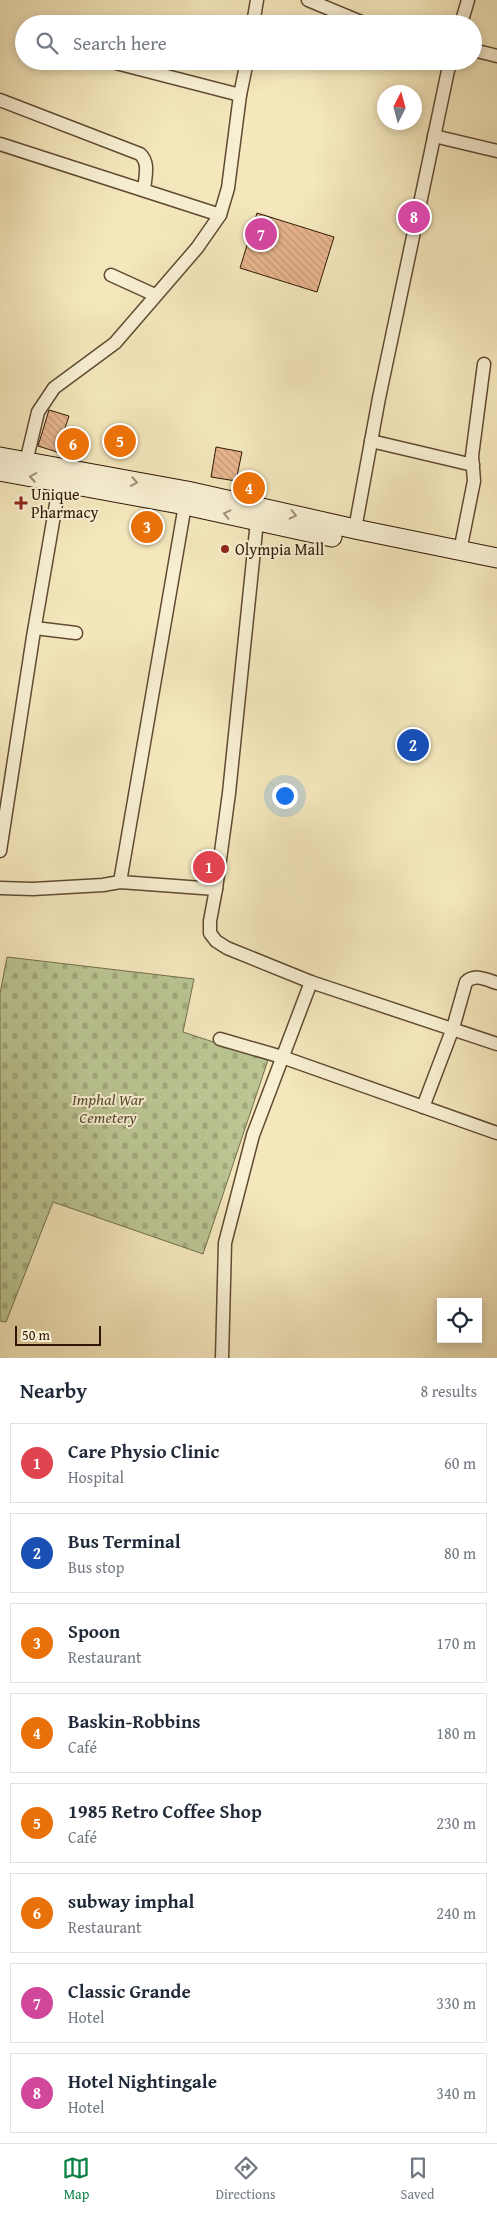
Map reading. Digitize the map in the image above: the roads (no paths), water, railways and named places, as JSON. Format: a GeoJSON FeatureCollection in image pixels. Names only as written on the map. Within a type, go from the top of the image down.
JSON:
{"type":"FeatureCollection","features":[{"type":"Feature","properties":{"kind":"main road"},"geometry":{"type":"LineString","coordinates":[[0,457],[187,492],[317,527],[497,570]]}},
{"type":"Feature","properties":{"kind":"main road"},"geometry":{"type":"LineString","coordinates":[[0,471],[185,505],[257,521],[355,530],[497,558]]}},
{"type":"Feature","properties":{"kind":"street"},"geometry":{"type":"LineString","coordinates":[[255,15],[257,0]]}},
{"type":"Feature","properties":{"kind":"street"},"geometry":{"type":"LineString","coordinates":[[308,0],[344,15]]}},
{"type":"Feature","properties":{"kind":"street"},"geometry":{"type":"LineString","coordinates":[[464,15],[468,0]]}},
{"type":"Feature","properties":{"kind":"street"},"geometry":{"type":"LineString","coordinates":[[482,52],[497,56]]}},
{"type":"Feature","properties":{"kind":"street"},"geometry":{"type":"LineString","coordinates":[[143,70],[240,95]]}},
{"type":"Feature","properties":{"kind":"street"},"geometry":{"type":"LineString","coordinates":[[26,462],[38,412],[54,388],[115,343],[197,248],[220,215],[228,188],[244,70]]}},
{"type":"Feature","properties":{"kind":"street"},"geometry":{"type":"LineString","coordinates":[[355,530],[371,441],[448,70]]}},
{"type":"Feature","properties":{"kind":"street"},"geometry":{"type":"LineString","coordinates":[[0,100],[140,154],[145,158],[146,164],[144,190]]}},
{"type":"Feature","properties":{"kind":"street"},"geometry":{"type":"LineString","coordinates":[[434,136],[497,151]]}},
{"type":"Feature","properties":{"kind":"street"},"geometry":{"type":"LineString","coordinates":[[0,144],[220,215]]}},
{"type":"Feature","properties":{"kind":"street"},"geometry":{"type":"LineString","coordinates":[[112,275],[155,295]]}},
{"type":"Feature","properties":{"kind":"street"},"geometry":{"type":"LineString","coordinates":[[460,552],[474,482],[474,444],[484,364]]}},
{"type":"Feature","properties":{"kind":"street"},"geometry":{"type":"LineString","coordinates":[[371,441],[473,465]]}},
{"type":"Feature","properties":{"kind":"street"},"geometry":{"type":"LineString","coordinates":[[0,851],[60,481]]}},
{"type":"Feature","properties":{"kind":"street"},"geometry":{"type":"LineString","coordinates":[[120,882],[185,505]]}},
{"type":"Feature","properties":{"kind":"street"},"geometry":{"type":"LineString","coordinates":[[257,521],[210,933],[216,941],[227,948],[311,982],[497,1044]]}},
{"type":"Feature","properties":{"kind":"street"},"geometry":{"type":"LineString","coordinates":[[35,628],[76,633]]}},
{"type":"Feature","properties":{"kind":"street"},"geometry":{"type":"LineString","coordinates":[[0,888],[41,889],[120,882],[216,889]]}},
{"type":"Feature","properties":{"kind":"street"},"geometry":{"type":"LineString","coordinates":[[423,1107],[453,1028],[466,982],[476,977],[497,983]]}},
{"type":"Feature","properties":{"kind":"street"},"geometry":{"type":"LineString","coordinates":[[222,1358],[225,1243],[253,1135],[311,982]]}},
{"type":"Feature","properties":{"kind":"street"},"geometry":{"type":"LineString","coordinates":[[220,1039],[282,1057],[497,1133]]}},
{"type":"Feature","properties":{"kind":"place","name":"Hotel Nightingale"},"geometry":{"type":"Point","coordinates":[414,217]}},
{"type":"Feature","properties":{"kind":"place","name":"Classic Grande"},"geometry":{"type":"Point","coordinates":[261,234]}},
{"type":"Feature","properties":{"kind":"place","name":"1985 Retro Coffee Shop"},"geometry":{"type":"Point","coordinates":[120,441]}},
{"type":"Feature","properties":{"kind":"place","name":"subway imphal"},"geometry":{"type":"Point","coordinates":[73,444]}},
{"type":"Feature","properties":{"kind":"place","name":"Baskin-Robbins"},"geometry":{"type":"Point","coordinates":[249,488]}},
{"type":"Feature","properties":{"kind":"place","name":"Unique Pharmacy"},"geometry":{"type":"Point","coordinates":[21,503]}},
{"type":"Feature","properties":{"kind":"place","name":"Spoon"},"geometry":{"type":"Point","coordinates":[147,527]}},
{"type":"Feature","properties":{"kind":"place","name":"Olympia Mall"},"geometry":{"type":"Point","coordinates":[225,549]}},
{"type":"Feature","properties":{"kind":"place","name":"Bus Terminal"},"geometry":{"type":"Point","coordinates":[413,745]}},
{"type":"Feature","properties":{"kind":"place","name":"Care Physio Clinic"},"geometry":{"type":"Point","coordinates":[209,867]}},
{"type":"Feature","properties":{"kind":"park label","name":"Imphal War Cemetery"},"geometry":{"type":"Point","coordinates":[108,1108]}}]}
